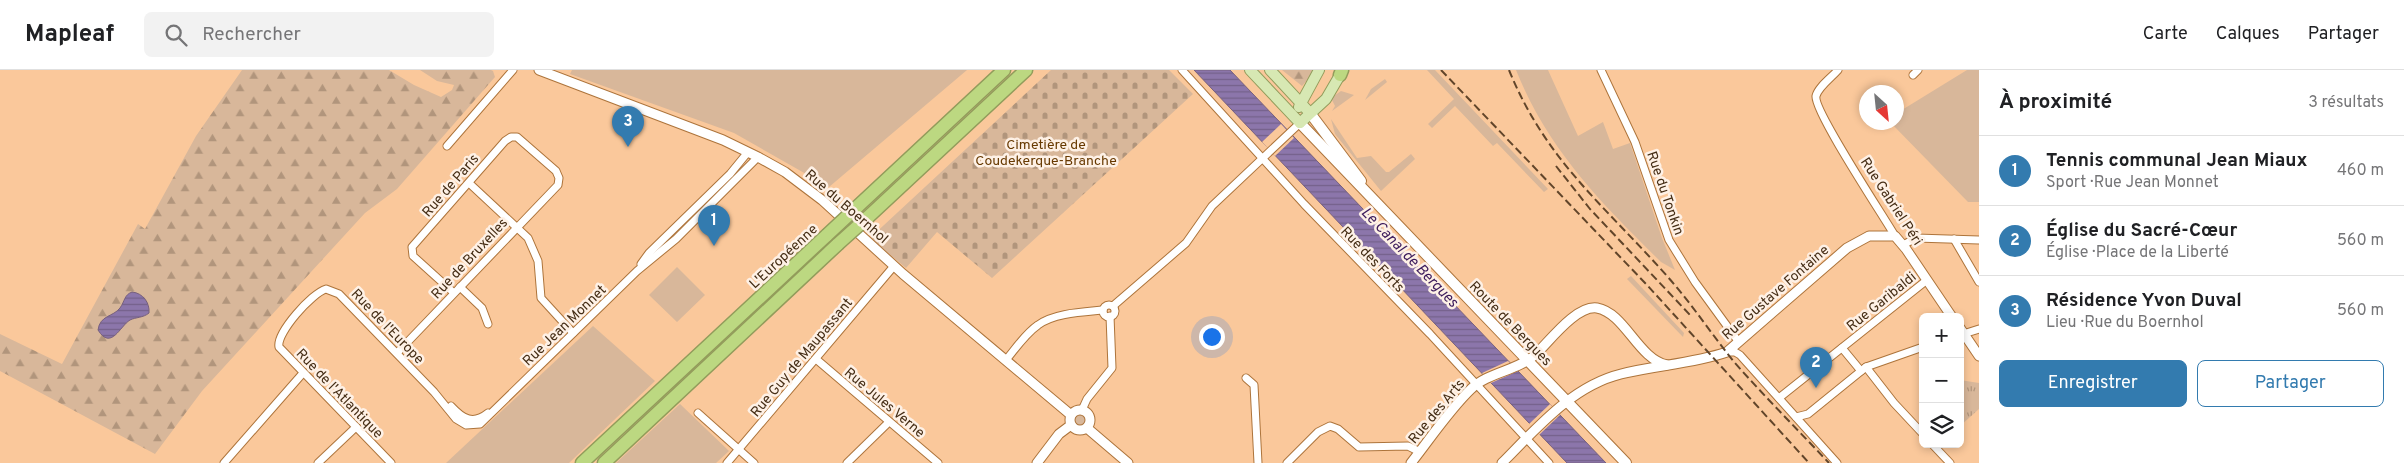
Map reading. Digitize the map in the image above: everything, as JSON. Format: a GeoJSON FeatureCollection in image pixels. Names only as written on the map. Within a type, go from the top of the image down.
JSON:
{"type":"FeatureCollection","features":[{"type":"Feature","properties":{"kind":"highway","name":"L'Européenne"},"geometry":{"type":"LineString","coordinates":[[582,463],[1003,70]]}},
{"type":"Feature","properties":{"kind":"highway"},"geometry":{"type":"LineString","coordinates":[[604,463],[1026,70]]}},
{"type":"Feature","properties":{"kind":"main road","name":"Route de Bergues"},"geometry":{"type":"LineString","coordinates":[[1250,70],[1352,179],[1376,201],[1529,360],[1564,404],[1626,463]]}},
{"type":"Feature","properties":{"kind":"main road","name":"Route de Bergues"},"geometry":{"type":"LineString","coordinates":[[1270,70],[1310,113],[1376,201]]}},
{"type":"Feature","properties":{"kind":"main road"},"geometry":{"type":"LineString","coordinates":[[1300,123],[1298,114],[1301,103],[1319,70]]}},
{"type":"Feature","properties":{"kind":"main road"},"geometry":{"type":"LineString","coordinates":[[1300,123],[1328,96],[1341,73]]}},
{"type":"Feature","properties":{"kind":"street"},"geometry":{"type":"LineString","coordinates":[[446,146],[513,70]]}},
{"type":"Feature","properties":{"kind":"street","name":"Rue du Boernhol"},"geometry":{"type":"LineString","coordinates":[[539,70],[758,157],[816,195],[894,266],[1071,415]]}},
{"type":"Feature","properties":{"kind":"street","name":"Rue des Forts"},"geometry":{"type":"LineString","coordinates":[[1182,70],[1304,204],[1481,382],[1530,436],[1549,463]]}},
{"type":"Feature","properties":{"kind":"street","name":"Rue du Tonkin"},"geometry":{"type":"LineString","coordinates":[[1601,70],[1631,132],[1669,240],[1736,342],[1739,354]]}},
{"type":"Feature","properties":{"kind":"street","name":"Rue Gabriel Péri"},"geometry":{"type":"LineString","coordinates":[[1838,70],[1816,96],[1827,123],[1895,236],[1949,313]]}},
{"type":"Feature","properties":{"kind":"street"},"geometry":{"type":"LineString","coordinates":[[1006,360],[1030,331],[1042,322],[1057,317],[1103,310],[1106,305],[1113,306],[1186,243],[1212,206],[1268,151],[1300,123]]}},
{"type":"Feature","properties":{"kind":"street","name":"Rue de Bruxelles"},"geometry":{"type":"LineString","coordinates":[[397,353],[556,186],[559,180],[556,171],[519,138],[511,137]]}},
{"type":"Feature","properties":{"kind":"street","name":"Rue de Paris"},"geometry":{"type":"LineString","coordinates":[[454,293],[415,258],[412,252],[413,245],[511,137]]}},
{"type":"Feature","properties":{"kind":"street","name":"Rue Jean Monnet"},"geometry":{"type":"LineString","coordinates":[[637,271],[649,254],[730,174],[748,152]]}},
{"type":"Feature","properties":{"kind":"street","name":"Rue Jean Monnet"},"geometry":{"type":"LineString","coordinates":[[469,423],[484,416],[508,397],[637,271],[676,239],[758,157]]}},
{"type":"Feature","properties":{"kind":"street"},"geometry":{"type":"LineString","coordinates":[[469,183],[528,238],[537,257],[540,269],[542,300],[574,333]]}},
{"type":"Feature","properties":{"kind":"street","name":"Rue Gustave Fontaine"},"geometry":{"type":"LineString","coordinates":[[1502,463],[1564,404],[1615,376],[1702,360],[1727,352],[1736,342],[1851,244],[1869,236],[1895,236]]}},
{"type":"Feature","properties":{"kind":"street"},"geometry":{"type":"LineString","coordinates":[[1903,245],[1916,238],[1979,240]]}},
{"type":"Feature","properties":{"kind":"street"},"geometry":{"type":"LineString","coordinates":[[1954,239],[1979,282]]}},
{"type":"Feature","properties":{"kind":"street","name":"Rue Guy de Maupassant"},"geometry":{"type":"LineString","coordinates":[[727,463],[894,266]]}},
{"type":"Feature","properties":{"kind":"street","name":"Rue Garibaldi"},"geometry":{"type":"LineString","coordinates":[[1779,398],[1927,280]]}},
{"type":"Feature","properties":{"kind":"street"},"geometry":{"type":"LineString","coordinates":[[460,286],[482,308],[488,324]]}},
{"type":"Feature","properties":{"kind":"street","name":"Rue de l'Europe"},"geometry":{"type":"LineString","coordinates":[[298,314],[318,293],[326,289],[339,294],[434,392],[469,423]]}},
{"type":"Feature","properties":{"kind":"street"},"geometry":{"type":"LineString","coordinates":[[1082,410],[1087,399],[1112,368],[1110,316],[1114,312],[1113,306]]}},
{"type":"Feature","properties":{"kind":"street"},"geometry":{"type":"LineString","coordinates":[[1481,382],[1529,360],[1577,314],[1594,308],[1610,314],[1659,362],[1672,365]]}},
{"type":"Feature","properties":{"kind":"street"},"geometry":{"type":"LineString","coordinates":[[1103,310],[1105,315],[1110,316]]}},
{"type":"Feature","properties":{"kind":"street","name":"Rue de l'Atlantique"},"geometry":{"type":"LineString","coordinates":[[298,314],[281,334],[278,344],[282,351],[391,463]]}},
{"type":"Feature","properties":{"kind":"street"},"geometry":{"type":"LineString","coordinates":[[1964,332],[1979,329]]}},
{"type":"Feature","properties":{"kind":"street"},"geometry":{"type":"LineString","coordinates":[[1964,336],[1979,356]]}},
{"type":"Feature","properties":{"kind":"street"},"geometry":{"type":"LineString","coordinates":[[1842,348],[1864,369],[1919,430]]}},
{"type":"Feature","properties":{"kind":"street"},"geometry":{"type":"LineString","coordinates":[[1796,417],[1808,414],[1864,369],[1919,348]]}},
{"type":"Feature","properties":{"kind":"street"},"geometry":{"type":"LineString","coordinates":[[1644,370],[1650,364],[1646,351]]}},
{"type":"Feature","properties":{"kind":"street"},"geometry":{"type":"LineString","coordinates":[[1727,352],[1739,354],[1837,463]]}},
{"type":"Feature","properties":{"kind":"street","name":"Rue Jules Verne"},"geometry":{"type":"LineString","coordinates":[[816,359],[938,463]]}},
{"type":"Feature","properties":{"kind":"street"},"geometry":{"type":"LineString","coordinates":[[224,463],[303,373]]}},
{"type":"Feature","properties":{"kind":"street"},"geometry":{"type":"LineString","coordinates":[[1246,378],[1254,386],[1258,463]]}},
{"type":"Feature","properties":{"kind":"street","name":"Rue des Arts"},"geometry":{"type":"LineString","coordinates":[[1411,463],[1470,390],[1481,382]]}},
{"type":"Feature","properties":{"kind":"street"},"geometry":{"type":"LineString","coordinates":[[1071,426],[1071,415],[1076,411],[1082,410]]}},
{"type":"Feature","properties":{"kind":"street"},"geometry":{"type":"LineString","coordinates":[[1082,410],[1090,418],[1087,428]]}},
{"type":"Feature","properties":{"kind":"street"},"geometry":{"type":"LineString","coordinates":[[698,413],[754,463]]}},
{"type":"Feature","properties":{"kind":"street"},"geometry":{"type":"LineString","coordinates":[[847,463],[889,422]]}},
{"type":"Feature","properties":{"kind":"street"},"geometry":{"type":"LineString","coordinates":[[1071,426],[1079,430],[1087,428]]}},
{"type":"Feature","properties":{"kind":"street"},"geometry":{"type":"LineString","coordinates":[[1037,463],[1059,434],[1071,426]]}},
{"type":"Feature","properties":{"kind":"street"},"geometry":{"type":"LineString","coordinates":[[318,463],[356,427]]}},
{"type":"Feature","properties":{"kind":"street"},"geometry":{"type":"LineString","coordinates":[[1287,463],[1320,430],[1334,427],[1359,447],[1405,446],[1420,452]]}},
{"type":"Feature","properties":{"kind":"street"},"geometry":{"type":"LineString","coordinates":[[1087,428],[1126,461]]}},
{"type":"Feature","properties":{"kind":"street"},"geometry":{"type":"LineString","coordinates":[[1936,448],[1950,463]]}},
{"type":"Feature","properties":{"kind":"green space"},"geometry":{"type":"Polygon","coordinates":[[[242,70],[389,70],[414,85],[441,97],[452,90],[454,85],[437,81],[420,70],[491,70],[495,77],[397,189],[365,213],[202,391],[155,454],[0,371],[0,334],[62,364],[138,224],[145,229],[196,136],[242,70]]]}},
{"type":"Feature","properties":{"kind":"green space"},"geometry":{"type":"Polygon","coordinates":[[[572,70],[967,70],[829,187],[734,133],[570,74],[572,70]]]}},
{"type":"Feature","properties":{"kind":"green space","name":"Cimetière de Coudekerque-Branche"},"geometry":{"type":"Polygon","coordinates":[[[1051,70],[1169,70],[1193,94],[992,278],[937,232],[906,268],[870,238],[1051,70]]]}},
{"type":"Feature","properties":{"kind":"green space"},"geometry":{"type":"Polygon","coordinates":[[[1282,70],[1316,70],[1302,86],[1282,70]]]}},
{"type":"Feature","properties":{"kind":"green space"},"geometry":{"type":"Polygon","coordinates":[[[1427,70],[1435,70],[1548,189],[1544,192],[1497,143],[1493,146],[1455,106],[1432,128],[1428,124],[1454,99],[1427,70]]]}},
{"type":"Feature","properties":{"kind":"green space"},"geometry":{"type":"Polygon","coordinates":[[[1516,70],[1548,70],[1578,136],[1603,122],[1613,149],[1630,143],[1662,238],[1675,270],[1661,262],[1578,174],[1544,125],[1529,99],[1516,70]]]}},
{"type":"Feature","properties":{"kind":"green space"},"geometry":{"type":"Polygon","coordinates":[[[1967,70],[1979,70],[1979,202],[1968,202],[1898,130],[1904,130],[1904,109],[1967,70]]]}},
{"type":"Feature","properties":{"kind":"green space"},"geometry":{"type":"Polygon","coordinates":[[[1385,79],[1387,82],[1365,100],[1371,89],[1385,79]]]}},
{"type":"Feature","properties":{"kind":"green space"},"geometry":{"type":"Polygon","coordinates":[[[1341,91],[1354,95],[1332,111],[1335,106],[1331,98],[1341,91]]]}},
{"type":"Feature","properties":{"kind":"green space"},"geometry":{"type":"Polygon","coordinates":[[[1331,119],[1357,158],[1371,156],[1386,172],[1389,172],[1411,154],[1415,159],[1381,191],[1335,134],[1331,119]]]}},
{"type":"Feature","properties":{"kind":"green space"},"geometry":{"type":"Polygon","coordinates":[[[677,267],[705,295],[677,322],[649,295],[677,267]]]}},
{"type":"Feature","properties":{"kind":"green space"},"geometry":{"type":"Polygon","coordinates":[[[1631,276],[1684,333],[1683,337],[1627,279],[1631,276]]]}},
{"type":"Feature","properties":{"kind":"green space"},"geometry":{"type":"Polygon","coordinates":[[[593,326],[655,381],[569,463],[446,463],[593,326]]]}},
{"type":"Feature","properties":{"kind":"green space"},"geometry":{"type":"Polygon","coordinates":[[[1964,381],[1979,383],[1979,409],[1964,422],[1964,381]]]}},
{"type":"Feature","properties":{"kind":"green space"},"geometry":{"type":"Polygon","coordinates":[[[680,404],[729,451],[716,463],[616,463],[680,404]]]}},
{"type":"Feature","properties":{"kind":"green space"},"geometry":{"type":"Polygon","coordinates":[[[1080,414],[1086,420],[1080,426],[1074,420],[1080,414]]]}},
{"type":"Feature","properties":{"kind":"shaded area"},"geometry":{"type":"Polygon","coordinates":[[[1194,70],[1230,70],[1606,463],[1567,463],[1194,70]]]}},
{"type":"Feature","properties":{"kind":"shaded area"},"geometry":{"type":"Polygon","coordinates":[[[129,293],[139,294],[145,299],[149,313],[130,320],[111,338],[103,336],[98,330],[99,325],[104,319],[120,308],[129,293]]]}},
{"type":"Feature","properties":{"kind":"pier"},"geometry":{"type":"Polygon","coordinates":[[[1281,124],[1294,138],[1275,156],[1262,142],[1281,124]]]}},
{"type":"Feature","properties":{"kind":"pier"},"geometry":{"type":"Polygon","coordinates":[[[1508,361],[1518,371],[1491,383],[1482,373],[1508,361]]]}},
{"type":"Feature","properties":{"kind":"pier"},"geometry":{"type":"Polygon","coordinates":[[[1550,404],[1560,415],[1539,435],[1529,424],[1550,404]]]}},
{"type":"Feature","properties":{"kind":"railway"},"geometry":{"type":"LineString","coordinates":[[1441,70],[1647,285],[1809,463]]}},
{"type":"Feature","properties":{"kind":"railway"},"geometry":{"type":"LineString","coordinates":[[1509,70],[1524,102],[1559,157],[1676,287],[1735,363],[1829,463]]}},
{"type":"Feature","properties":{"kind":"railway"},"geometry":{"type":"LineString","coordinates":[[1556,166],[1590,209],[1691,316]]}},
{"type":"Feature","properties":{"kind":"place","name":"Résidence Yvon Duval"},"geometry":{"type":"Point","coordinates":[628,147]}},
{"type":"Feature","properties":{"kind":"place","name":"Tennis communal Jean Miaux"},"geometry":{"type":"Point","coordinates":[714,246]}},
{"type":"Feature","properties":{"kind":"place","name":"Église du Sacré-Cœur"},"geometry":{"type":"Point","coordinates":[1816,388]}},
{"type":"Feature","properties":{"kind":"water label","name":"Le Canal de Bergues"},"geometry":{"type":"Point","coordinates":[1410,257]}}]}
